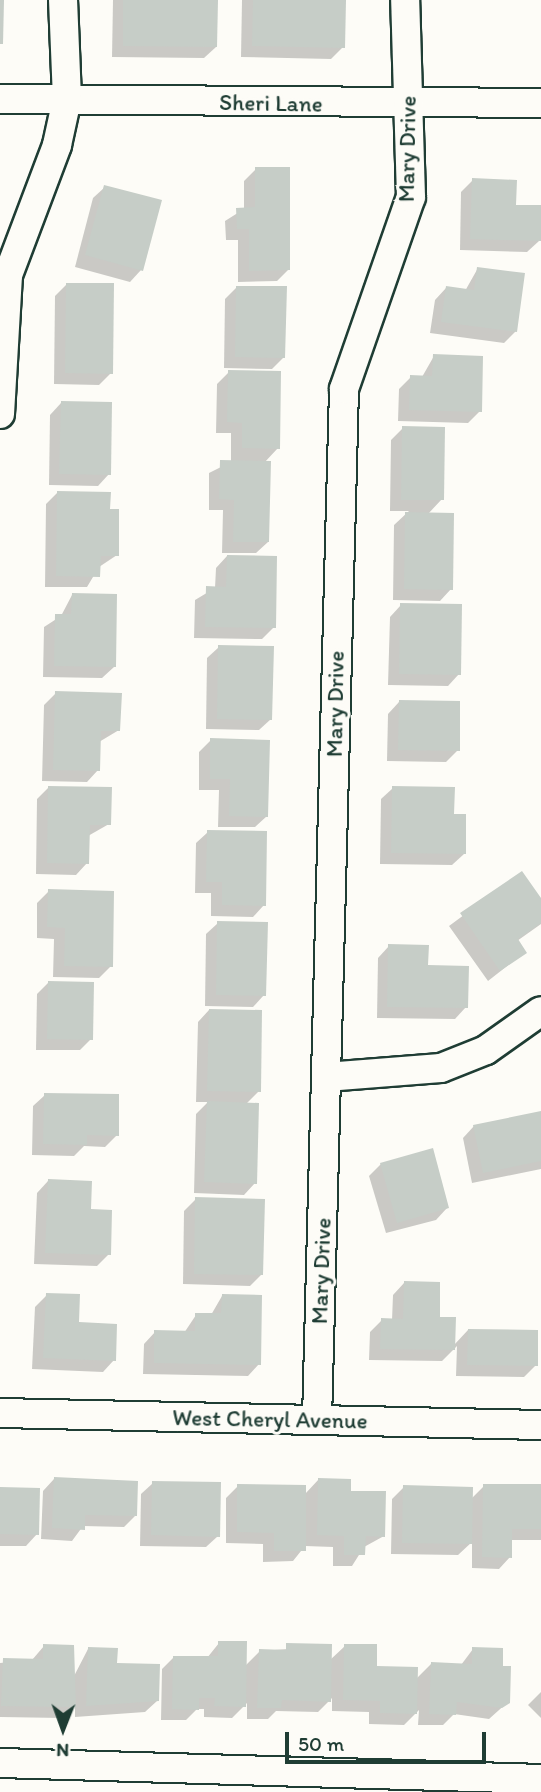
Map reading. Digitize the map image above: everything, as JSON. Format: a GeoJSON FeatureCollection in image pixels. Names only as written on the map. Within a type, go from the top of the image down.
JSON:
{"type":"FeatureCollection","features":[{"type":"Feature","properties":{"kind":"street"},"geometry":{"type":"LineString","coordinates":[[0,414],[8,275],[57,145],[67,99],[63,0]]}},
{"type":"Feature","properties":{"kind":"street","name":"Mary Drive"},"geometry":{"type":"LineString","coordinates":[[317,1420],[344,389],[411,197],[405,0]]}},
{"type":"Feature","properties":{"kind":"street","name":"Sheri Lane"},"geometry":{"type":"LineString","coordinates":[[0,99],[410,105],[541,103]]}},
{"type":"Feature","properties":{"kind":"street"},"geometry":{"type":"LineString","coordinates":[[326,1077],[441,1068],[486,1050],[541,1011]]}},
{"type":"Feature","properties":{"kind":"street","name":"West Cheryl Avenue"},"geometry":{"type":"LineString","coordinates":[[0,1413],[541,1424]]}},
{"type":"Feature","properties":{"kind":"street"},"geometry":{"type":"LineString","coordinates":[[0,1763],[330,1782],[541,1779]]}},
{"type":"Feature","properties":{"kind":"building"},"geometry":{"type":"Polygon","coordinates":[[[0,0],[4,0],[3,44],[0,44],[0,0]]]}},
{"type":"Feature","properties":{"kind":"building"},"geometry":{"type":"Polygon","coordinates":[[[123,0],[218,0],[217,47],[123,46],[123,0]]]}},
{"type":"Feature","properties":{"kind":"building"},"geometry":{"type":"Polygon","coordinates":[[[253,0],[346,0],[345,48],[252,46],[253,0]]]}},
{"type":"Feature","properties":{"kind":"building"},"geometry":{"type":"Polygon","coordinates":[[[255,167],[290,167],[290,270],[249,271],[249,229],[237,229],[236,208],[255,207],[255,167]]]}},
{"type":"Feature","properties":{"kind":"building"},"geometry":{"type":"Polygon","coordinates":[[[472,178],[517,180],[516,205],[541,205],[541,241],[470,239],[472,178]]]}},
{"type":"Feature","properties":{"kind":"building"},"geometry":{"type":"Polygon","coordinates":[[[104,185],[162,200],[143,271],[85,255],[104,185]]]}},
{"type":"Feature","properties":{"kind":"building"},"geometry":{"type":"Polygon","coordinates":[[[477,267],[525,273],[517,332],[441,322],[446,286],[474,290],[477,267]]]}},
{"type":"Feature","properties":{"kind":"building"},"geometry":{"type":"Polygon","coordinates":[[[66,283],[114,283],[113,374],[65,373],[66,283]]]}},
{"type":"Feature","properties":{"kind":"building"},"geometry":{"type":"Polygon","coordinates":[[[236,286],[287,286],[285,358],[235,357],[236,286]]]}},
{"type":"Feature","properties":{"kind":"building"},"geometry":{"type":"Polygon","coordinates":[[[433,354],[483,356],[482,412],[409,410],[410,375],[432,376],[433,354]]]}},
{"type":"Feature","properties":{"kind":"building"},"geometry":{"type":"Polygon","coordinates":[[[228,370],[281,371],[280,449],[242,448],[242,423],[227,422],[228,370]]]}},
{"type":"Feature","properties":{"kind":"building"},"geometry":{"type":"Polygon","coordinates":[[[61,401],[112,402],[111,475],[59,474],[61,401]]]}},
{"type":"Feature","properties":{"kind":"building"},"geometry":{"type":"Polygon","coordinates":[[[402,426],[445,427],[444,500],[401,500],[402,426]]]}},
{"type":"Feature","properties":{"kind":"building"},"geometry":{"type":"Polygon","coordinates":[[[220,460],[271,461],[269,542],[233,542],[234,500],[219,499],[220,460]]]}},
{"type":"Feature","properties":{"kind":"building"},"geometry":{"type":"Polygon","coordinates":[[[57,491],[111,492],[110,509],[119,509],[119,556],[101,556],[100,577],[56,576],[57,491]]]}},
{"type":"Feature","properties":{"kind":"building"},"geometry":{"type":"Polygon","coordinates":[[[405,512],[454,513],[453,590],[404,589],[405,512]]]}},
{"type":"Feature","properties":{"kind":"building"},"geometry":{"type":"Polygon","coordinates":[[[227,555],[277,556],[276,628],[205,627],[206,586],[226,587],[227,555]]]}},
{"type":"Feature","properties":{"kind":"building"},"geometry":{"type":"Polygon","coordinates":[[[72,593],[117,594],[116,667],[54,666],[55,614],[71,614],[72,593]]]}},
{"type":"Feature","properties":{"kind":"building"},"geometry":{"type":"Polygon","coordinates":[[[400,603],[462,604],[461,675],[399,674],[400,603]]]}},
{"type":"Feature","properties":{"kind":"building"},"geometry":{"type":"Polygon","coordinates":[[[218,645],[274,646],[272,720],[217,719],[218,645]]]}},
{"type":"Feature","properties":{"kind":"building"},"geometry":{"type":"Polygon","coordinates":[[[55,691],[122,693],[120,731],[101,731],[100,771],[53,770],[55,691]]]}},
{"type":"Feature","properties":{"kind":"building"},"geometry":{"type":"Polygon","coordinates":[[[399,700],[460,701],[460,751],[398,750],[399,700]]]}},
{"type":"Feature","properties":{"kind":"building"},"geometry":{"type":"Polygon","coordinates":[[[210,738],[270,740],[268,817],[229,816],[230,779],[210,779],[210,738]]]}},
{"type":"Feature","properties":{"kind":"building"},"geometry":{"type":"Polygon","coordinates":[[[48,786],[112,787],[111,825],[90,825],[89,864],[47,863],[48,786]]]}},
{"type":"Feature","properties":{"kind":"building"},"geometry":{"type":"Polygon","coordinates":[[[392,786],[455,787],[454,814],[466,814],[466,854],[391,853],[392,786]]]}},
{"type":"Feature","properties":{"kind":"building"},"geometry":{"type":"Polygon","coordinates":[[[207,830],[267,831],[266,906],[222,905],[222,882],[206,882],[207,830]]]}},
{"type":"Feature","properties":{"kind":"building"},"geometry":{"type":"Polygon","coordinates":[[[522,871],[541,898],[541,923],[518,939],[527,953],[500,971],[460,913],[522,871]]]}},
{"type":"Feature","properties":{"kind":"building"},"geometry":{"type":"Polygon","coordinates":[[[48,889],[114,891],[113,967],[64,966],[65,928],[47,927],[48,889]]]}},
{"type":"Feature","properties":{"kind":"building"},"geometry":{"type":"Polygon","coordinates":[[[217,921],[268,922],[266,996],[216,995],[217,921]]]}},
{"type":"Feature","properties":{"kind":"building"},"geometry":{"type":"Polygon","coordinates":[[[388,944],[429,945],[428,965],[469,966],[468,1008],[387,1007],[388,944]]]}},
{"type":"Feature","properties":{"kind":"building"},"geometry":{"type":"Polygon","coordinates":[[[48,981],[94,982],[93,1040],[47,1039],[48,981]]]}},
{"type":"Feature","properties":{"kind":"building"},"geometry":{"type":"Polygon","coordinates":[[[209,1009],[262,1010],[261,1092],[207,1091],[209,1009]]]}},
{"type":"Feature","properties":{"kind":"building"},"geometry":{"type":"Polygon","coordinates":[[[44,1093],[119,1094],[119,1136],[87,1135],[87,1145],[43,1144],[44,1093]]]}},
{"type":"Feature","properties":{"kind":"building"},"geometry":{"type":"Polygon","coordinates":[[[207,1101],[259,1103],[257,1184],[204,1182],[207,1101]]]}},
{"type":"Feature","properties":{"kind":"building"},"geometry":{"type":"Polygon","coordinates":[[[541,1111],[541,1161],[483,1173],[473,1125],[541,1111]]]}},
{"type":"Feature","properties":{"kind":"building"},"geometry":{"type":"Polygon","coordinates":[[[433,1148],[449,1208],[397,1223],[380,1163],[433,1148]]]}},
{"type":"Feature","properties":{"kind":"building"},"geometry":{"type":"Polygon","coordinates":[[[48,1179],[92,1181],[91,1209],[112,1210],[111,1255],[45,1253],[48,1179]]]}},
{"type":"Feature","properties":{"kind":"building"},"geometry":{"type":"Polygon","coordinates":[[[195,1197],[265,1199],[263,1275],[194,1274],[195,1197]]]}},
{"type":"Feature","properties":{"kind":"building"},"geometry":{"type":"Polygon","coordinates":[[[404,1281],[440,1282],[440,1317],[456,1317],[455,1350],[380,1349],[381,1318],[403,1319],[404,1281]]]}},
{"type":"Feature","properties":{"kind":"building"},"geometry":{"type":"Polygon","coordinates":[[[46,1293],[80,1294],[79,1322],[117,1324],[116,1361],[43,1358],[46,1293]]]}},
{"type":"Feature","properties":{"kind":"building"},"geometry":{"type":"Polygon","coordinates":[[[222,1294],[262,1295],[261,1365],[154,1363],[154,1330],[195,1331],[195,1313],[221,1313],[222,1294]]]}},
{"type":"Feature","properties":{"kind":"building"},"geometry":{"type":"Polygon","coordinates":[[[468,1329],[538,1330],[538,1366],[467,1365],[468,1329]]]}},
{"type":"Feature","properties":{"kind":"building"},"geometry":{"type":"Polygon","coordinates":[[[54,1477],[138,1481],[137,1516],[85,1515],[85,1530],[52,1528],[54,1477]]]}},
{"type":"Feature","properties":{"kind":"building"},"geometry":{"type":"Polygon","coordinates":[[[318,1478],[351,1479],[351,1491],[386,1491],[385,1537],[366,1536],[365,1555],[344,1555],[344,1536],[317,1535],[318,1478]]]}},
{"type":"Feature","properties":{"kind":"building"},"geometry":{"type":"Polygon","coordinates":[[[152,1481],[221,1482],[220,1537],[151,1535],[152,1481]]]}},
{"type":"Feature","properties":{"kind":"building"},"geometry":{"type":"Polygon","coordinates":[[[237,1484],[306,1485],[306,1551],[274,1551],[274,1533],[237,1532],[237,1484]]]}},
{"type":"Feature","properties":{"kind":"building"},"geometry":{"type":"Polygon","coordinates":[[[483,1484],[541,1484],[541,1529],[512,1529],[512,1558],[482,1557],[483,1484]]]}},
{"type":"Feature","properties":{"kind":"building"},"geometry":{"type":"Polygon","coordinates":[[[403,1485],[473,1487],[472,1544],[402,1543],[403,1485]]]}},
{"type":"Feature","properties":{"kind":"building"},"geometry":{"type":"Polygon","coordinates":[[[0,1487],[40,1488],[39,1535],[0,1534],[0,1487]]]}},
{"type":"Feature","properties":{"kind":"building"},"geometry":{"type":"Polygon","coordinates":[[[218,1641],[247,1641],[246,1707],[214,1706],[215,1698],[199,1698],[199,1710],[172,1709],[173,1656],[218,1656],[218,1641]]]}},
{"type":"Feature","properties":{"kind":"building"},"geometry":{"type":"Polygon","coordinates":[[[286,1643],[332,1644],[331,1702],[282,1700],[281,1708],[257,1708],[259,1649],[286,1650],[286,1643]]]}},
{"type":"Feature","properties":{"kind":"building"},"geometry":{"type":"Polygon","coordinates":[[[43,1644],[74,1645],[76,1707],[1,1706],[3,1658],[43,1659],[43,1644]]]}},
{"type":"Feature","properties":{"kind":"building"},"geometry":{"type":"Polygon","coordinates":[[[344,1644],[377,1644],[377,1666],[418,1667],[417,1714],[380,1713],[380,1701],[343,1700],[344,1644]]]}},
{"type":"Feature","properties":{"kind":"building"},"geometry":{"type":"Polygon","coordinates":[[[88,1647],[118,1648],[117,1663],[160,1664],[159,1701],[86,1706],[88,1647]]]}},
{"type":"Feature","properties":{"kind":"building"},"geometry":{"type":"Polygon","coordinates":[[[472,1647],[503,1648],[503,1666],[511,1666],[510,1703],[502,1708],[457,1702],[456,1715],[429,1714],[431,1662],[472,1664],[472,1647]]]}}]}
